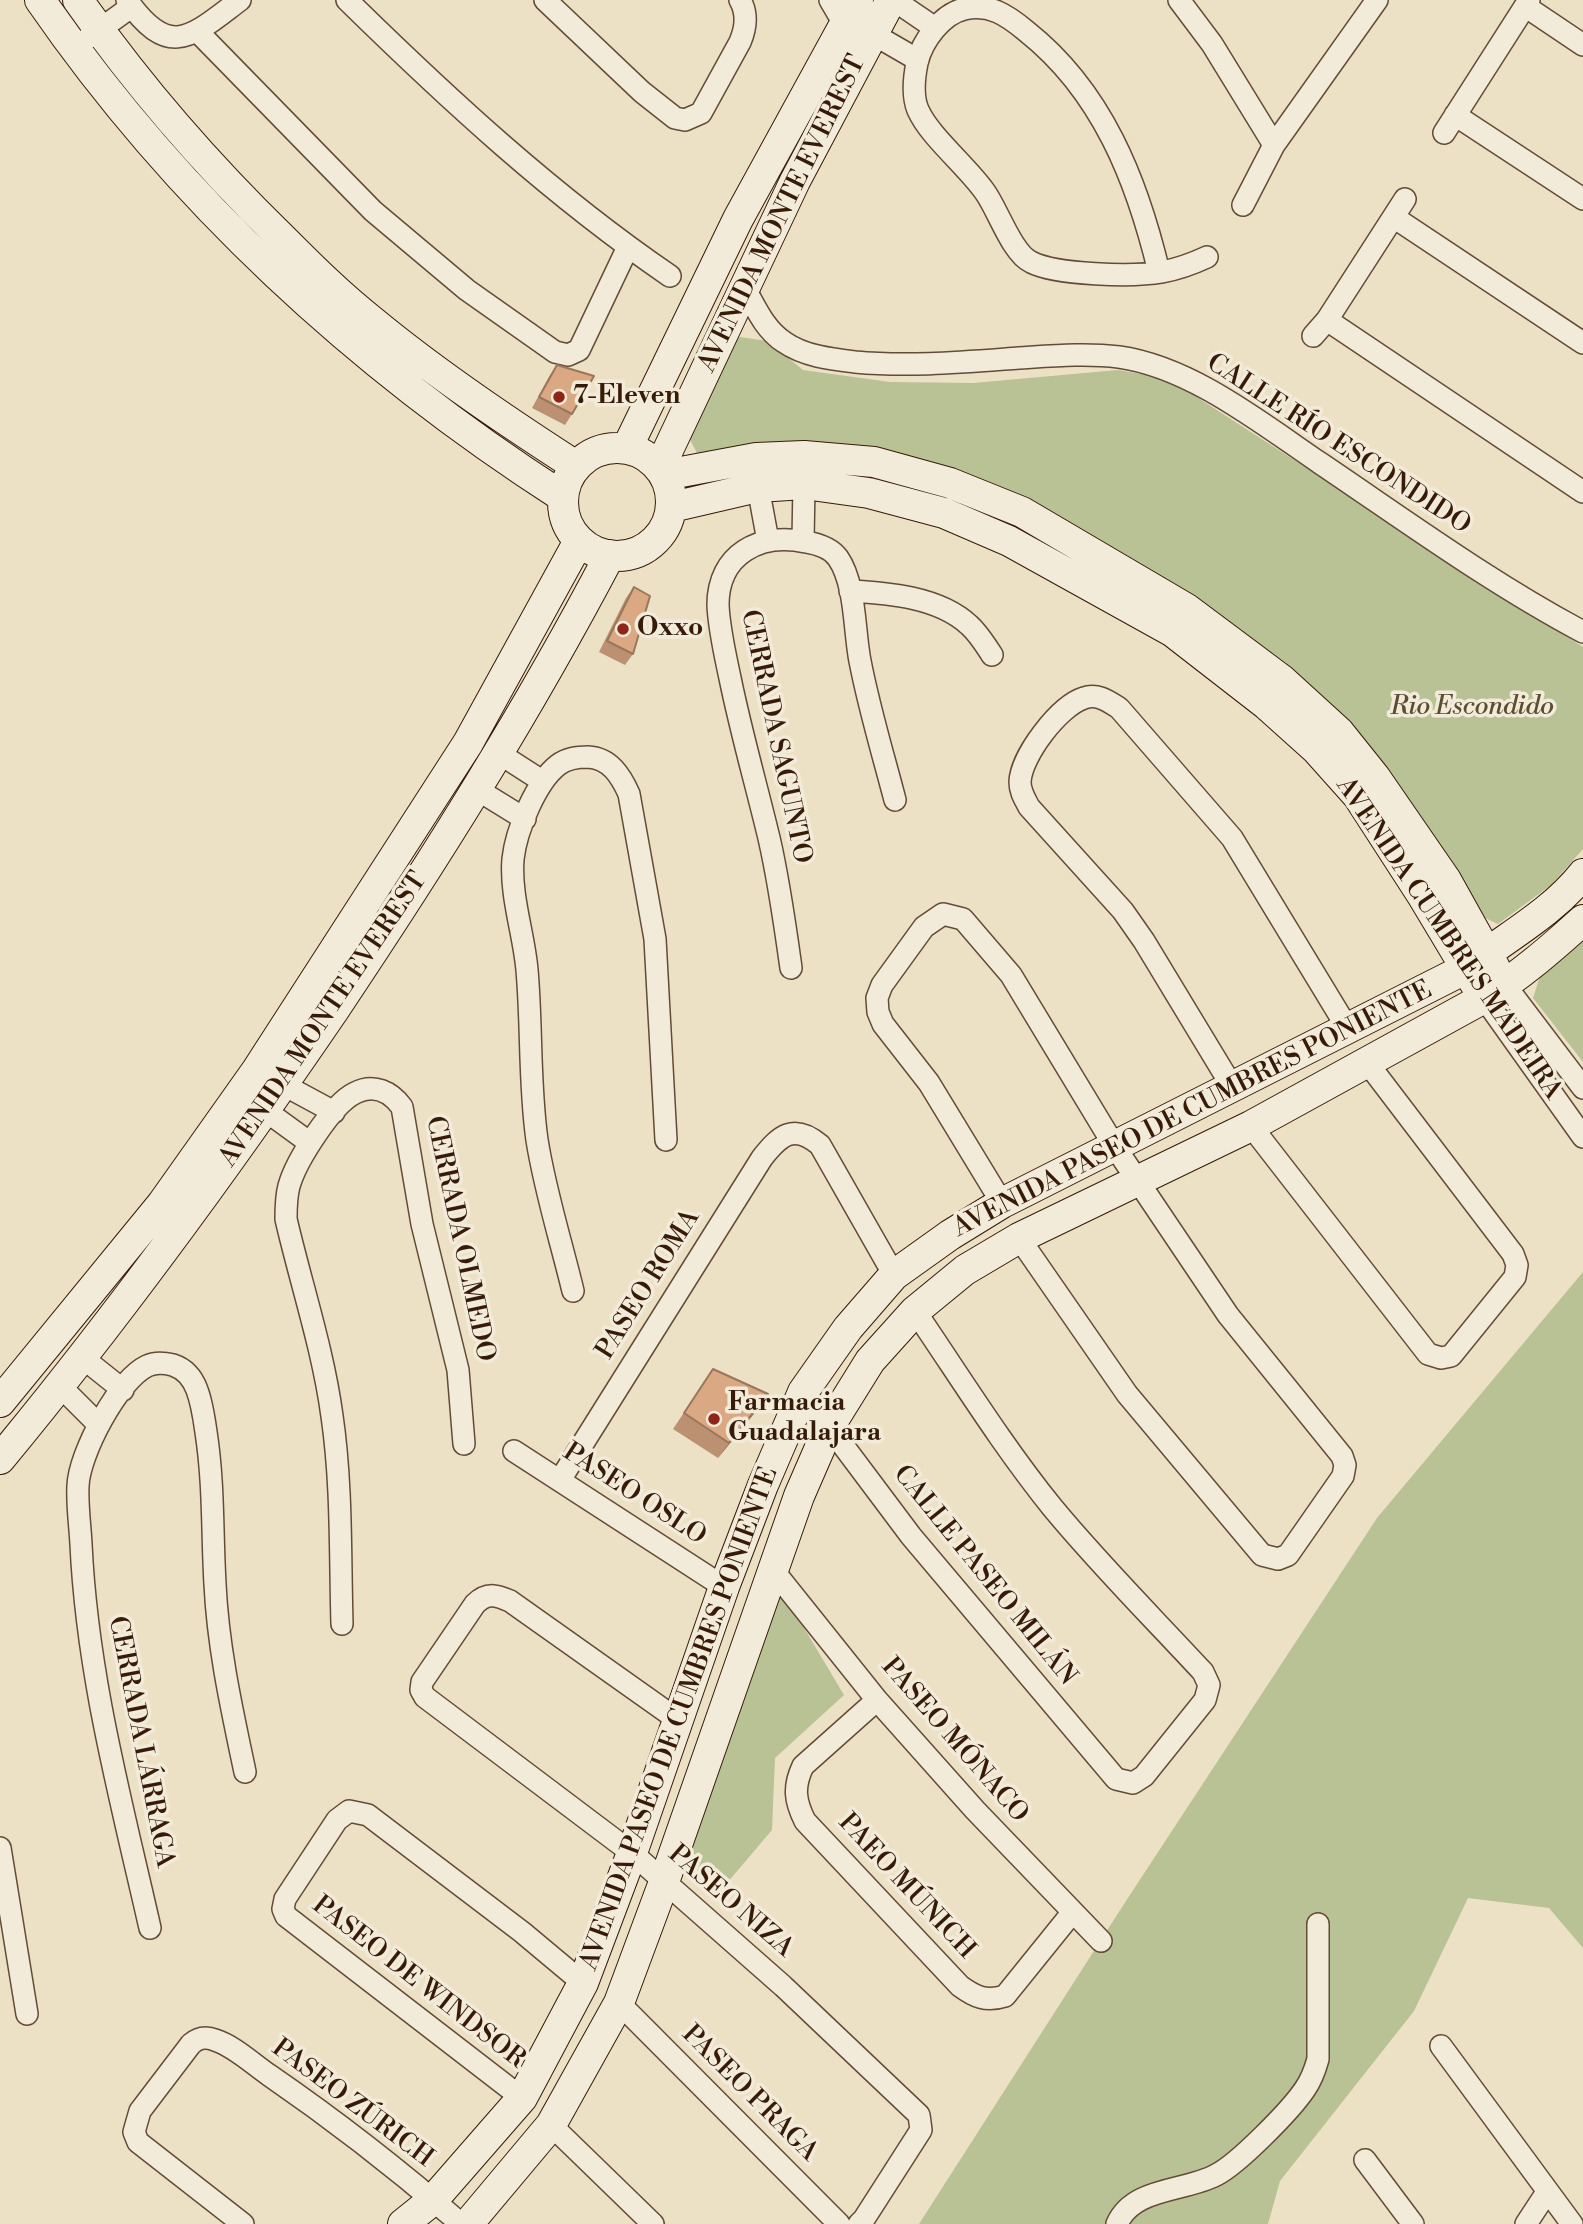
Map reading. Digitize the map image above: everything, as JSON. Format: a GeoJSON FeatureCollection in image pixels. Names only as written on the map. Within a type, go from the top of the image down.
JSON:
{"type":"FeatureCollection","features":[{"type":"Feature","properties":{"kind":"street"},"geometry":{"type":"LineString","coordinates":[[75,48],[129,3],[164,36],[178,38],[198,32],[240,0]]}},
{"type":"Feature","properties":{"kind":"street"},"geometry":{"type":"LineString","coordinates":[[347,0],[486,133],[628,247],[670,276]]}},
{"type":"Feature","properties":{"kind":"street"},"geometry":{"type":"LineString","coordinates":[[545,0],[642,92],[667,113],[685,120],[701,113],[740,43],[744,33],[743,9]]}},
{"type":"Feature","properties":{"kind":"street"},"geometry":{"type":"LineString","coordinates":[[893,0],[935,28]]}},
{"type":"Feature","properties":{"kind":"street","name":"AVENIDA MONTE EVEREST"},"geometry":{"type":"LineString","coordinates":[[662,471],[744,287],[795,181],[893,0]]}},
{"type":"Feature","properties":{"kind":"street"},"geometry":{"type":"LineString","coordinates":[[1179,0],[1212,44],[1274,145]]}},
{"type":"Feature","properties":{"kind":"street"},"geometry":{"type":"LineString","coordinates":[[563,498],[508,462],[435,407],[353,344],[300,297],[217,218],[147,141],[47,10],[80,1],[99,30],[181,133],[240,197],[326,281],[372,322],[442,374],[576,466]]}},
{"type":"Feature","properties":{"kind":"street"},"geometry":{"type":"LineString","coordinates":[[1583,45],[1527,3],[1449,124],[1583,199]]}},
{"type":"Feature","properties":{"kind":"street"},"geometry":{"type":"LineString","coordinates":[[1243,205],[1274,145],[1368,4]]}},
{"type":"Feature","properties":{"kind":"street"},"geometry":{"type":"LineString","coordinates":[[1159,272],[1135,188],[1115,140],[1090,99],[1048,48],[993,9],[975,7],[959,10],[935,28],[918,60],[914,89],[917,107],[925,123],[984,190],[1021,257],[1032,264],[1073,272],[1159,272],[1185,267],[1207,257]]}},
{"type":"Feature","properties":{"kind":"street","name":"AVENIDA MONTE EVEREST"},"geometry":{"type":"LineString","coordinates":[[627,448],[844,8]]}},
{"type":"Feature","properties":{"kind":"street"},"geometry":{"type":"LineString","coordinates":[[198,32],[373,211],[467,290],[555,352],[568,355],[579,350],[628,247]]}},
{"type":"Feature","properties":{"kind":"street"},"geometry":{"type":"LineString","coordinates":[[873,34],[918,60]]}},
{"type":"Feature","properties":{"kind":"street"},"geometry":{"type":"LineString","coordinates":[[1583,343],[1400,208],[1320,328],[1583,492]]}},
{"type":"Feature","properties":{"kind":"street","name":"CALLE RÍO ESCONDIDO"},"geometry":{"type":"LineString","coordinates":[[744,287],[763,322],[783,341],[805,353],[837,360],[922,365],[1068,355],[1119,357],[1154,365],[1201,386],[1246,413],[1489,577],[1583,632]]}},
{"type":"Feature","properties":{"kind":"street"},"geometry":{"type":"LineString","coordinates":[[608,448],[627,448],[645,455],[662,471],[672,507],[665,528],[651,544],[632,554],[610,555],[593,551],[579,541],[566,521],[563,498],[567,480],[576,466],[591,454],[608,448]]}},
{"type":"Feature","properties":{"kind":"street","name":"AVENIDA CUMBRES MADEIRA"},"geometry":{"type":"LineString","coordinates":[[662,471],[756,458],[804,456],[874,462],[950,483],[1021,512],[1078,544],[1180,620],[1282,680],[1339,732],[1375,777],[1446,880],[1477,960],[1494,992],[1583,1137]]}},
{"type":"Feature","properties":{"kind":"street"},"geometry":{"type":"LineString","coordinates":[[785,540],[804,484]]}},
{"type":"Feature","properties":{"kind":"street","name":"AVENIDA CUMBRES MADEIRA"},"geometry":{"type":"LineString","coordinates":[[672,507],[758,487],[804,484],[869,493],[944,513],[1009,541],[1064,571],[1180,620]]}},
{"type":"Feature","properties":{"kind":"street"},"geometry":{"type":"LineString","coordinates":[[758,487],[785,540]]}},
{"type":"Feature","properties":{"kind":"street"},"geometry":{"type":"LineString","coordinates":[[785,540],[823,546],[837,556],[844,568],[864,684],[895,800]]}},
{"type":"Feature","properties":{"kind":"street","name":"CERRADA SAGUNTO"},"geometry":{"type":"LineString","coordinates":[[785,540],[745,550],[730,562],[721,582],[718,604],[725,655],[743,740],[769,840],[791,968]]}},
{"type":"Feature","properties":{"kind":"street","name":"AVENIDA MONTE EVEREST"},"geometry":{"type":"LineString","coordinates":[[0,1402],[162,1204],[257,1070],[468,743],[579,541]]}},
{"type":"Feature","properties":{"kind":"street"},"geometry":{"type":"LineString","coordinates":[[1064,571],[1078,544]]}},
{"type":"Feature","properties":{"kind":"street","name":"AVENIDA MONTE EVEREST"},"geometry":{"type":"LineString","coordinates":[[0,1459],[83,1358],[266,1111],[401,911],[500,754],[560,650],[610,555]]}},
{"type":"Feature","properties":{"kind":"street"},"geometry":{"type":"LineString","coordinates":[[850,591],[911,597],[947,611],[967,622],[992,655]]}},
{"type":"Feature","properties":{"kind":"street"},"geometry":{"type":"LineString","coordinates":[[1233,1088],[1123,911],[1029,807],[1021,792],[1023,769],[1039,740],[1073,703],[1093,696],[1107,699],[1119,708],[1232,838],[1348,1028]]}},
{"type":"Feature","properties":{"kind":"street"},"geometry":{"type":"LineString","coordinates":[[500,754],[539,789]]}},
{"type":"Feature","properties":{"kind":"street"},"geometry":{"type":"LineString","coordinates":[[573,1290],[537,1138],[527,970],[513,879],[516,847],[525,818],[539,789],[559,763],[575,757],[594,757],[610,765],[622,778],[629,794],[655,939],[666,1140]]}},
{"type":"Feature","properties":{"kind":"street"},"geometry":{"type":"LineString","coordinates":[[478,790],[525,818]]}},
{"type":"Feature","properties":{"kind":"street","name":"AVENIDA PASEO DE CUMBRES PONIENTE"},"geometry":{"type":"LineString","coordinates":[[403,2224],[433,2200],[522,2098],[583,1983],[632,1853],[724,1587],[763,1485],[803,1392],[848,1328],[894,1275],[950,1235],[1002,1203],[1233,1088],[1477,960],[1537,918],[1583,874]]}},
{"type":"Feature","properties":{"kind":"street"},"geometry":{"type":"LineString","coordinates":[[374,891],[401,911]]}},
{"type":"Feature","properties":{"kind":"street"},"geometry":{"type":"LineString","coordinates":[[1002,1203],[929,1083],[883,1024],[878,1012],[877,998],[883,985],[924,926],[943,914],[963,919],[1011,975],[1115,1147],[1228,1315],[1342,1456],[1345,1465],[1343,1476],[1288,1555],[1278,1559],[1262,1555],[1127,1394],[1019,1238]]}},
{"type":"Feature","properties":{"kind":"street","name":"AVENIDA PASEO DE CUMBRES PONIENTE"},"geometry":{"type":"LineString","coordinates":[[468,2224],[551,2125],[619,2003],[799,1496],[829,1427],[870,1361],[915,1311],[965,1270],[1019,1238],[1251,1126],[1494,992],[1583,920]]}},
{"type":"Feature","properties":{"kind":"street","name":"AVENIDA CUMBRES MADEIRA"},"geometry":{"type":"LineString","coordinates":[[1494,992],[1583,1087]]}},
{"type":"Feature","properties":{"kind":"street"},"geometry":{"type":"LineString","coordinates":[[1251,1126],[1428,1354],[1441,1358],[1451,1356],[1515,1277],[1517,1265],[1513,1254],[1366,1061]]}},
{"type":"Feature","properties":{"kind":"street"},"geometry":{"type":"LineString","coordinates":[[257,1070],[284,1084],[322,1127]]}},
{"type":"Feature","properties":{"kind":"street","name":"CERRADA OLMEDO"},"geometry":{"type":"LineString","coordinates":[[322,1127],[354,1093],[369,1089],[385,1091],[395,1097],[402,1107],[422,1224],[458,1370],[464,1444]]}},
{"type":"Feature","properties":{"kind":"street"},"geometry":{"type":"LineString","coordinates":[[266,1111],[322,1127]]}},
{"type":"Feature","properties":{"kind":"street"},"geometry":{"type":"LineString","coordinates":[[322,1127],[289,1185],[285,1202],[286,1219],[326,1377],[333,1420],[342,1624]]}},
{"type":"Feature","properties":{"kind":"street","name":"PASEO ROMA"},"geometry":{"type":"LineString","coordinates":[[560,1480],[762,1158],[785,1133],[810,1137],[820,1145],[894,1275]]}},
{"type":"Feature","properties":{"kind":"street"},"geometry":{"type":"LineString","coordinates":[[162,1204],[183,1224]]}},
{"type":"Feature","properties":{"kind":"street","name":"CALLE PASEO MILÁN"},"geometry":{"type":"LineString","coordinates":[[803,1392],[926,1555],[1116,1779],[1133,1783],[1144,1776],[1205,1700],[1209,1685],[1203,1672],[1051,1506],[915,1311]]}},
{"type":"Feature","properties":{"kind":"street"},"geometry":{"type":"LineString","coordinates":[[83,1358],[117,1398]]}},
{"type":"Feature","properties":{"kind":"street","name":"CERRADA LÁRRAGA"},"geometry":{"type":"LineString","coordinates":[[150,1928],[100,1711],[83,1594],[78,1485],[85,1452],[99,1424],[138,1371],[150,1364],[165,1363],[179,1367],[190,1376],[198,1391],[213,1489],[215,1585],[220,1641],[245,1772]]}},
{"type":"Feature","properties":{"kind":"street"},"geometry":{"type":"LineString","coordinates":[[60,1386],[99,1424]]}},
{"type":"Feature","properties":{"kind":"street","name":"PASEO OSLO"},"geometry":{"type":"LineString","coordinates":[[514,1451],[724,1587]]}},
{"type":"Feature","properties":{"kind":"street","name":"PASEO MÓNACO"},"geometry":{"type":"LineString","coordinates":[[773,1570],[877,1700],[975,1810],[1101,1941]]}},
{"type":"Feature","properties":{"kind":"street","name":"PASEO NIZA"},"geometry":{"type":"LineString","coordinates":[[678,1720],[510,1601],[490,1595],[482,1597],[475,1604],[422,1682],[421,1690],[425,1698],[632,1853],[783,1986],[919,2115],[921,2130],[859,2224]]}},
{"type":"Feature","properties":{"kind":"street","name":"PAEO MÚNICH"},"geometry":{"type":"LineString","coordinates":[[877,1700],[803,1766],[797,1780],[795,1796],[805,1821],[960,1986],[974,1996],[992,2000],[1005,1996],[1072,1913]]}},
{"type":"Feature","properties":{"kind":"street","name":"PASEO DE WINDSOR"},"geometry":{"type":"LineString","coordinates":[[522,2098],[286,1916],[283,1909],[285,1899],[337,1820],[349,1811],[369,1815],[500,1915],[583,1983]]}},
{"type":"Feature","properties":{"kind":"street"},"geometry":{"type":"LineString","coordinates":[[0,1848],[27,2014]]}},
{"type":"Feature","properties":{"kind":"street"},"geometry":{"type":"LineString","coordinates":[[1117,2224],[1133,2203],[1147,2196],[1216,2175],[1239,2160],[1304,2091],[1313,2076],[1318,2059],[1318,1924]]}},
{"type":"Feature","properties":{"kind":"street","name":"PASEO PRAGA"},"geometry":{"type":"LineString","coordinates":[[619,2003],[839,2224]]}},
{"type":"Feature","properties":{"kind":"street","name":"PASEO ZÚRICH"},"geometry":{"type":"LineString","coordinates":[[243,2224],[138,2142],[134,2132],[140,2111],[191,2044],[204,2037],[225,2045],[295,2093],[461,2224]]}},
{"type":"Feature","properties":{"kind":"street"},"geometry":{"type":"LineString","coordinates":[[1441,2046],[1565,2221]]}},
{"type":"Feature","properties":{"kind":"street"},"geometry":{"type":"LineString","coordinates":[[551,2125],[653,2224]]}},
{"type":"Feature","properties":{"kind":"street"},"geometry":{"type":"LineString","coordinates":[[1365,2160],[1413,2224]]}},
{"type":"Feature","properties":{"kind":"street"},"geometry":{"type":"LineString","coordinates":[[1526,2224],[1547,2192]]}},
{"type":"Feature","properties":{"kind":"green space","name":"Rio Escondido"},"geometry":{"type":"Polygon","coordinates":[[[740,337],[774,342],[803,370],[890,382],[973,383],[1118,370],[1169,379],[1583,647],[1583,849],[1551,885],[1498,924],[1479,915],[1368,754],[1285,662],[1169,583],[987,484],[698,455],[688,436],[718,356],[740,337]]]}},
{"type":"Feature","properties":{"kind":"green space"},"geometry":{"type":"Polygon","coordinates":[[[1583,917],[1583,1062],[1533,998],[1548,952],[1583,917]]]}},
{"type":"Feature","properties":{"kind":"green space"},"geometry":{"type":"Polygon","coordinates":[[[1583,1272],[1583,1948],[1549,1908],[1468,1898],[1414,2011],[1280,2181],[1268,2224],[919,2224],[1124,1904],[1377,1518],[1583,1272]]]}},
{"type":"Feature","properties":{"kind":"green space"},"geometry":{"type":"Polygon","coordinates":[[[785,1596],[844,1695],[775,1758],[772,1830],[715,1897],[676,1859],[763,1599],[785,1596]]]}},
{"type":"Feature","properties":{"kind":"building","name":"7-Eleven"},"geometry":{"type":"Polygon","coordinates":[[[557,365],[594,376],[572,414],[539,397],[557,365]]]}},
{"type":"Feature","properties":{"kind":"building","name":"Oxxo"},"geometry":{"type":"Polygon","coordinates":[[[634,587],[650,596],[633,654],[607,641],[634,587]]]}},
{"type":"Feature","properties":{"kind":"building","name":"Farmacia Guadalajara"},"geometry":{"type":"Polygon","coordinates":[[[713,1369],[768,1394],[729,1443],[684,1413],[713,1369]]]}},
{"type":"Feature","properties":{"kind":"place","name":"7-Eleven"},"geometry":{"type":"Point","coordinates":[559,397]}},
{"type":"Feature","properties":{"kind":"place","name":"Oxxo"},"geometry":{"type":"Point","coordinates":[623,629]}},
{"type":"Feature","properties":{"kind":"place","name":"Farmacia Guadalajara"},"geometry":{"type":"Point","coordinates":[714,1419]}}]}
